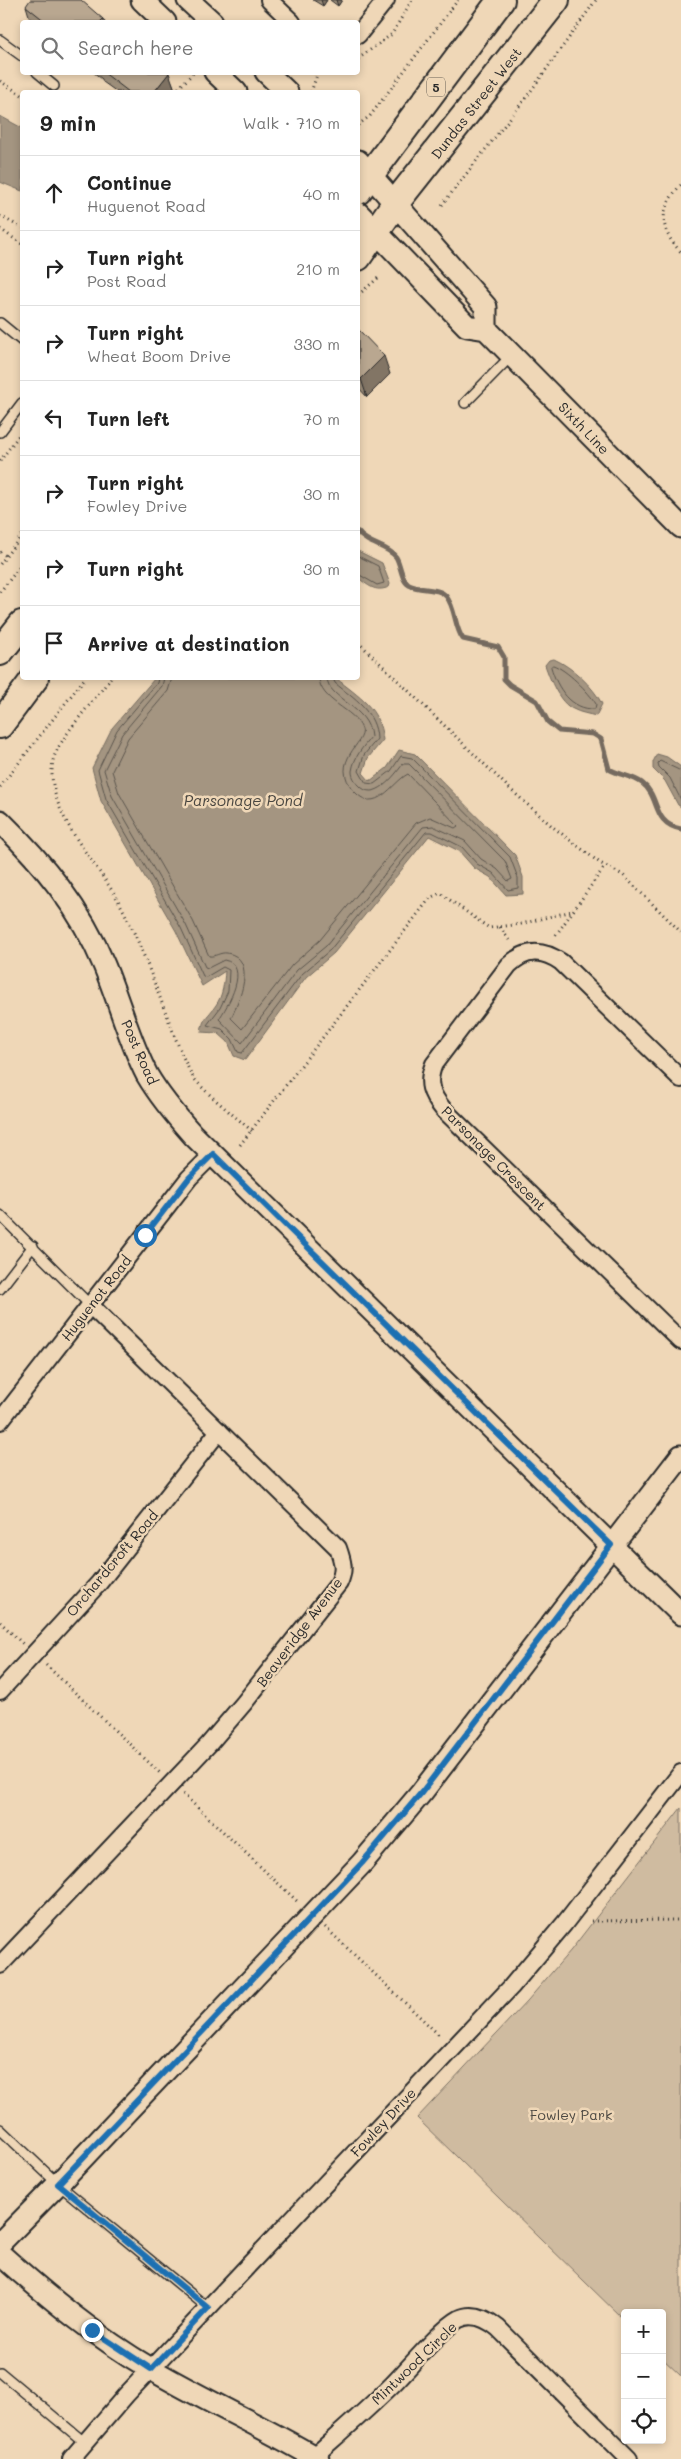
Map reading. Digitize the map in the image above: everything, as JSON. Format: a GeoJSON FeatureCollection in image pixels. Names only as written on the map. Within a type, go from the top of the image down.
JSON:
{"type":"FeatureCollection","features":[{"type":"Feature","properties":{"kind":"main road","name":"5"},"geometry":{"type":"LineString","coordinates":[[362,175],[501,0]]}},
{"type":"Feature","properties":{"kind":"main road","name":"Dundas Street West"},"geometry":{"type":"LineString","coordinates":[[360,254],[394,205],[556,0]]}},
{"type":"Feature","properties":{"kind":"main road"},"geometry":{"type":"LineString","coordinates":[[0,652],[20,627]]}},
{"type":"Feature","properties":{"kind":"main road"},"geometry":{"type":"LineString","coordinates":[[0,725],[34,680]]}},
{"type":"Feature","properties":{"kind":"street"},"geometry":{"type":"LineString","coordinates":[[142,0],[162,20]]}},
{"type":"Feature","properties":{"kind":"street"},"geometry":{"type":"LineString","coordinates":[[188,0],[210,20]]}},
{"type":"Feature","properties":{"kind":"street"},"geometry":{"type":"LineString","coordinates":[[269,0],[290,20]]}},
{"type":"Feature","properties":{"kind":"street"},"geometry":{"type":"LineString","coordinates":[[360,32],[386,0]]}},
{"type":"Feature","properties":{"kind":"street"},"geometry":{"type":"LineString","coordinates":[[218,75],[234,90]]}},
{"type":"Feature","properties":{"kind":"street"},"geometry":{"type":"LineString","coordinates":[[269,75],[285,90]]}},
{"type":"Feature","properties":{"kind":"street"},"geometry":{"type":"LineString","coordinates":[[362,175],[394,205],[486,307],[486,329]]}},
{"type":"Feature","properties":{"kind":"street","name":"Sixth Line"},"geometry":{"type":"LineString","coordinates":[[360,215],[467,326],[486,329],[681,526]]}},
{"type":"Feature","properties":{"kind":"street","name":"Post Road"},"geometry":{"type":"LineString","coordinates":[[0,821],[61,888],[72,904],[104,964],[147,1074],[170,1109],[213,1154],[681,1614]]}},
{"type":"Feature","properties":{"kind":"street","name":"Parsonage Crescent"},"geometry":{"type":"LineString","coordinates":[[681,1079],[561,962],[544,952],[533,952],[523,954],[509,965],[434,1064],[430,1082],[430,1090],[443,1109],[681,1341]]}},
{"type":"Feature","properties":{"kind":"street","name":"Huguenot Road"},"geometry":{"type":"LineString","coordinates":[[0,1421],[189,1178],[213,1154]]}},
{"type":"Feature","properties":{"kind":"street","name":"Beaveridge Avenue"},"geometry":{"type":"LineString","coordinates":[[0,1965],[209,1744],[339,1583],[344,1572],[343,1561],[338,1548],[220,1430],[90,1305]]}},
{"type":"Feature","properties":{"kind":"street","name":"Orchardcroft Road"},"geometry":{"type":"LineString","coordinates":[[0,1691],[99,1583],[220,1430]]}},
{"type":"Feature","properties":{"kind":"street"},"geometry":{"type":"LineString","coordinates":[[0,2243],[362,1863],[422,1792],[681,1456]]}},
{"type":"Feature","properties":{"kind":"street","name":"Fowley Drive"},"geometry":{"type":"LineString","coordinates":[[71,2459],[84,2442],[151,2369],[538,1956],[681,1773]]}},
{"type":"Feature","properties":{"kind":"street"},"geometry":{"type":"LineString","coordinates":[[0,2254],[92,2330],[151,2369],[314,2458]]}},
{"type":"Feature","properties":{"kind":"street","name":"Mintwood Circle"},"geometry":{"type":"LineString","coordinates":[[314,2458],[384,2393],[447,2329],[459,2319],[473,2316],[487,2320],[498,2328],[629,2459]]}},
{"type":"Feature","properties":{"kind":"lane"},"geometry":{"type":"LineString","coordinates":[[0,40],[20,55]]}},
{"type":"Feature","properties":{"kind":"lane"},"geometry":{"type":"LineString","coordinates":[[41,75],[54,86]]}},
{"type":"Feature","properties":{"kind":"lane"},"geometry":{"type":"LineString","coordinates":[[0,323],[20,339]]}},
{"type":"Feature","properties":{"kind":"lane"},"geometry":{"type":"LineString","coordinates":[[465,403],[512,355]]}},
{"type":"Feature","properties":{"kind":"lane"},"geometry":{"type":"LineString","coordinates":[[0,432],[20,406]]}},
{"type":"Feature","properties":{"kind":"lane"},"geometry":{"type":"LineString","coordinates":[[0,1215],[90,1305]]}},
{"type":"Feature","properties":{"kind":"lane"},"geometry":{"type":"LineString","coordinates":[[0,1289],[33,1246]]}},
{"type":"Feature","properties":{"kind":"lane"},"geometry":{"type":"LineString","coordinates":[[0,2129],[58,2184],[208,2308]]}},
{"type":"Feature","properties":{"kind":"lane"},"geometry":{"type":"LineString","coordinates":[[0,2372],[84,2442]]}},
{"type":"Feature","properties":{"kind":"path"},"geometry":{"type":"LineString","coordinates":[[360,58],[392,34],[412,0]]}},
{"type":"Feature","properties":{"kind":"path"},"geometry":{"type":"LineString","coordinates":[[360,124],[370,116],[458,0]]}},
{"type":"Feature","properties":{"kind":"path"},"geometry":{"type":"LineString","coordinates":[[442,205],[528,96],[596,0]]}},
{"type":"Feature","properties":{"kind":"path"},"geometry":{"type":"LineString","coordinates":[[177,90],[191,75]]}},
{"type":"Feature","properties":{"kind":"path"},"geometry":{"type":"LineString","coordinates":[[312,90],[317,75]]}},
{"type":"Feature","properties":{"kind":"path"},"geometry":{"type":"LineString","coordinates":[[0,81],[20,94]]}},
{"type":"Feature","properties":{"kind":"path"},"geometry":{"type":"LineString","coordinates":[[681,184],[664,209],[665,232],[681,252]]}},
{"type":"Feature","properties":{"kind":"path"},"geometry":{"type":"LineString","coordinates":[[0,216],[20,227]]}},
{"type":"Feature","properties":{"kind":"path"},"geometry":{"type":"LineString","coordinates":[[0,229],[20,243]]}},
{"type":"Feature","properties":{"kind":"path"},"geometry":{"type":"LineString","coordinates":[[360,293],[378,278]]}},
{"type":"Feature","properties":{"kind":"path"},"geometry":{"type":"LineString","coordinates":[[0,461],[20,438]]}},
{"type":"Feature","properties":{"kind":"path"},"geometry":{"type":"LineString","coordinates":[[0,564],[20,538]]}},
{"type":"Feature","properties":{"kind":"path"},"geometry":{"type":"LineString","coordinates":[[0,552],[6,556]]}},
{"type":"Feature","properties":{"kind":"path"},"geometry":{"type":"LineString","coordinates":[[0,592],[20,567]]}},
{"type":"Feature","properties":{"kind":"path"},"geometry":{"type":"LineString","coordinates":[[360,644],[510,789],[553,827],[605,866],[623,875],[681,932]]}},
{"type":"Feature","properties":{"kind":"path"},"geometry":{"type":"LineString","coordinates":[[0,787],[83,680]]}},
{"type":"Feature","properties":{"kind":"path"},"geometry":{"type":"LineString","coordinates":[[109,680],[65,738],[53,760],[52,782],[62,811],[78,841],[118,901],[142,950],[184,1060],[195,1079],[252,1130]]}},
{"type":"Feature","properties":{"kind":"path"},"geometry":{"type":"LineString","coordinates":[[556,935],[605,866]]}},
{"type":"Feature","properties":{"kind":"path"},"geometry":{"type":"LineString","coordinates":[[240,1145],[430,898],[440,893],[488,928],[521,924],[572,911]]}},
{"type":"Feature","properties":{"kind":"path"},"geometry":{"type":"LineString","coordinates":[[500,927],[509,940]]}},
{"type":"Feature","properties":{"kind":"path"},"geometry":{"type":"LineString","coordinates":[[0,1622],[26,1646]]}},
{"type":"Feature","properties":{"kind":"path"},"geometry":{"type":"LineString","coordinates":[[40,1660],[165,1778]]}},
{"type":"Feature","properties":{"kind":"path"},"geometry":{"type":"LineString","coordinates":[[177,1790],[303,1906]]}},
{"type":"Feature","properties":{"kind":"path"},"geometry":{"type":"LineString","coordinates":[[591,1921],[681,1920]]}},
{"type":"Feature","properties":{"kind":"path"},"geometry":{"type":"LineString","coordinates":[[322,1924],[439,2035]]}},
{"type":"Feature","properties":{"kind":"green space","name":"Fowley Park"},"geometry":{"type":"Polygon","coordinates":[[[681,1808],[681,2376],[666,2362],[666,2309],[621,2309],[621,2317],[417,2118],[528,2000],[571,1950],[681,1808]]]}},
{"type":"Feature","properties":{"kind":"water"},"geometry":{"type":"Polygon","coordinates":[[[0,116],[20,127],[20,190],[0,182],[0,116]]]}},
{"type":"Feature","properties":{"kind":"water"},"geometry":{"type":"Polygon","coordinates":[[[360,552],[382,563],[390,584],[389,587],[384,589],[376,589],[360,579],[360,552]]]}},
{"type":"Feature","properties":{"kind":"water"},"geometry":{"type":"Polygon","coordinates":[[[554,659],[575,672],[593,690],[602,704],[596,716],[573,709],[563,702],[552,683],[545,665],[549,660],[554,659]]]}},
{"type":"Feature","properties":{"kind":"water","name":"Parsonage Pond"},"geometry":{"type":"Polygon","coordinates":[[[153,680],[338,680],[367,704],[373,711],[381,729],[383,740],[368,758],[363,773],[370,781],[387,768],[399,750],[415,754],[515,855],[523,877],[523,894],[506,895],[490,877],[474,868],[459,851],[429,836],[334,953],[306,977],[245,1060],[234,1056],[228,1042],[218,1033],[201,1032],[205,1020],[220,997],[225,971],[202,986],[176,931],[101,801],[92,768],[112,728],[153,680]]]}},
{"type":"Feature","properties":{"kind":"water"},"geometry":{"type":"Polygon","coordinates":[[[657,754],[667,757],[681,767],[681,807],[678,805],[665,781],[653,769],[653,762],[657,754]]]}},
{"type":"Feature","properties":{"kind":"building"},"geometry":{"type":"Polygon","coordinates":[[[30,0],[81,0],[103,19],[44,20],[26,6],[30,0]]]}},
{"type":"Feature","properties":{"kind":"building"},"geometry":{"type":"Polygon","coordinates":[[[107,75],[167,75],[156,90],[126,90],[107,75]]]}},
{"type":"Feature","properties":{"kind":"building"},"geometry":{"type":"Polygon","coordinates":[[[360,331],[384,356],[360,378],[360,331]]]}},
{"type":"Feature","properties":{"kind":"waterway"},"geometry":{"type":"LineString","coordinates":[[360,534],[366,540],[388,550],[396,557],[406,583],[413,587],[443,593],[452,606],[458,629],[463,639],[498,647],[504,657],[504,679],[510,685],[537,701],[548,722],[559,731],[593,734],[601,739],[609,769],[642,783],[652,795],[660,816],[671,826],[681,829]]}},
{"type":"Feature","properties":{"kind":"route"},"geometry":{"type":"LineString","coordinates":[[92,2330],[151,2369],[208,2308],[58,2184],[362,1863],[422,1792],[611,1545],[213,1154],[189,1178],[145,1235]]}}]}
